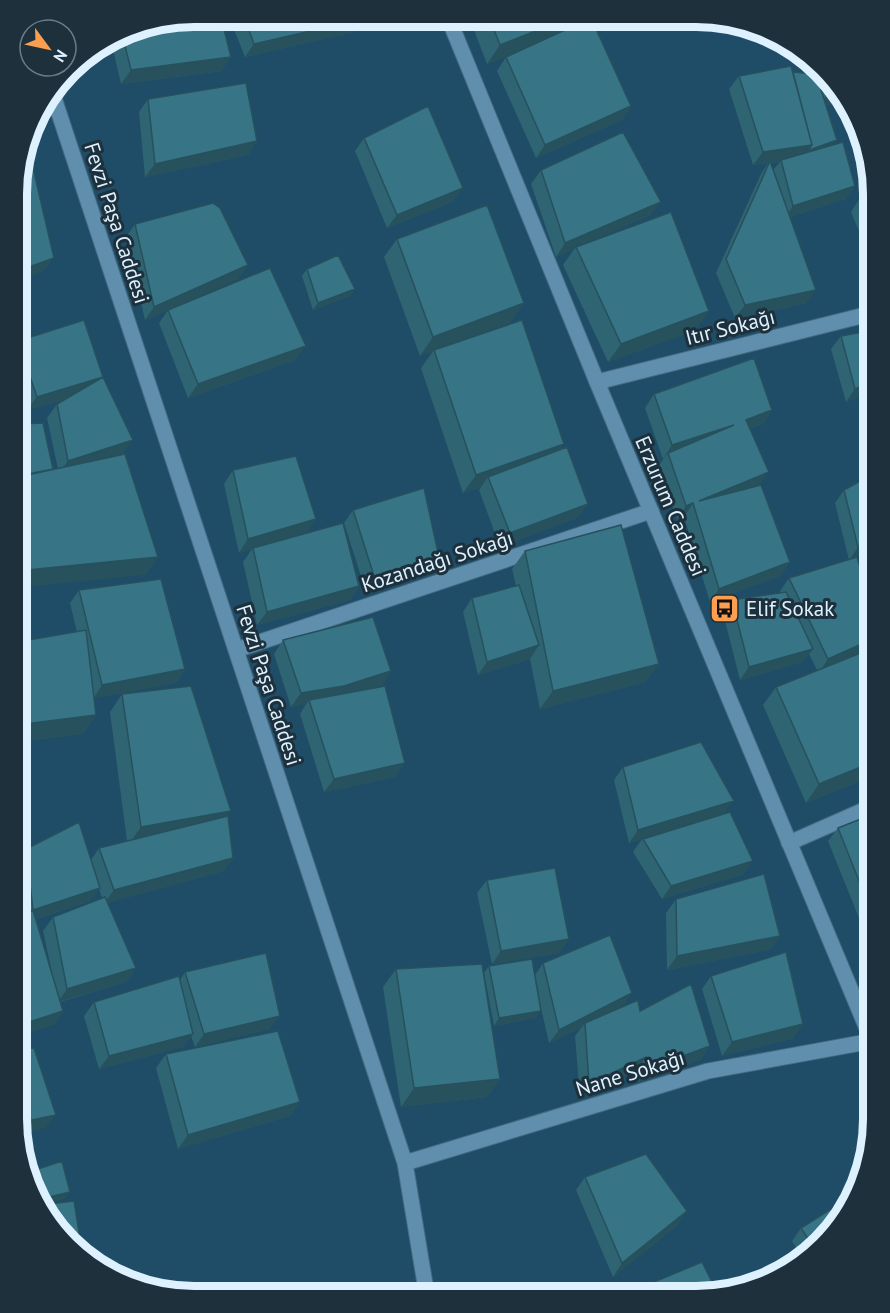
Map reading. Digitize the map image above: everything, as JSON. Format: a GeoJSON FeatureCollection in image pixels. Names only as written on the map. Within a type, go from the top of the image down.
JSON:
{"type":"FeatureCollection","features":[{"type":"Feature","properties":{"kind":"street","name":"Erzurum Caddesi"},"geometry":{"type":"LineString","coordinates":[[452,27],[863,1020]]}},
{"type":"Feature","properties":{"kind":"street","name":"Fevzi Paşa Caddesi"},"geometry":{"type":"LineString","coordinates":[[55,101],[405,1163],[426,1286]]}},
{"type":"Feature","properties":{"kind":"street","name":"Itır Sokağı"},"geometry":{"type":"LineString","coordinates":[[597,382],[863,316]]}},
{"type":"Feature","properties":{"kind":"street","name":"Kozandağı Sokağı"},"geometry":{"type":"LineString","coordinates":[[236,650],[651,511]]}},
{"type":"Feature","properties":{"kind":"street"},"geometry":{"type":"LineString","coordinates":[[789,843],[863,810]]}},
{"type":"Feature","properties":{"kind":"street","name":"Nane Sokağı"},"geometry":{"type":"LineString","coordinates":[[405,1163],[708,1071],[863,1044]]}},
{"type":"Feature","properties":{"kind":"building"},"geometry":{"type":"Polygon","coordinates":[[[224,27],[231,57],[131,70],[124,43],[130,40],[172,28],[224,27]]]}},
{"type":"Feature","properties":{"kind":"building"},"geometry":{"type":"Polygon","coordinates":[[[248,27],[328,27],[254,44],[248,27]]]}},
{"type":"Feature","properties":{"kind":"building"},"geometry":{"type":"Polygon","coordinates":[[[493,27],[546,27],[500,45],[493,27]]]}},
{"type":"Feature","properties":{"kind":"building"},"geometry":{"type":"Polygon","coordinates":[[[571,27],[595,27],[631,106],[545,145],[506,57],[571,27]]]}},
{"type":"Feature","properties":{"kind":"building"},"geometry":{"type":"Polygon","coordinates":[[[791,66],[812,145],[763,152],[739,76],[791,66]]]}},
{"type":"Feature","properties":{"kind":"building"},"geometry":{"type":"Polygon","coordinates":[[[793,72],[811,74],[818,81],[837,140],[807,151],[812,145],[793,72]]]}},
{"type":"Feature","properties":{"kind":"building"},"geometry":{"type":"Polygon","coordinates":[[[246,83],[257,141],[155,164],[148,99],[246,83]]]}},
{"type":"Feature","properties":{"kind":"building"},"geometry":{"type":"Polygon","coordinates":[[[428,106],[463,188],[397,215],[364,138],[428,106]]]}},
{"type":"Feature","properties":{"kind":"building"},"geometry":{"type":"Polygon","coordinates":[[[623,132],[661,202],[565,243],[541,170],[623,132]]]}},
{"type":"Feature","properties":{"kind":"building"},"geometry":{"type":"Polygon","coordinates":[[[843,142],[855,186],[793,206],[781,160],[843,142]]]}},
{"type":"Feature","properties":{"kind":"building"},"geometry":{"type":"Polygon","coordinates":[[[770,161],[816,290],[745,305],[726,259],[770,161]]]}},
{"type":"Feature","properties":{"kind":"building"},"geometry":{"type":"Polygon","coordinates":[[[33,168],[54,258],[27,268],[27,194],[29,170],[33,168]]]}},
{"type":"Feature","properties":{"kind":"building"},"geometry":{"type":"Polygon","coordinates":[[[213,203],[220,208],[248,265],[154,307],[135,224],[213,203]]]}},
{"type":"Feature","properties":{"kind":"building"},"geometry":{"type":"Polygon","coordinates":[[[487,205],[524,303],[433,337],[397,239],[487,205]]]}},
{"type":"Feature","properties":{"kind":"building"},"geometry":{"type":"Polygon","coordinates":[[[671,212],[709,311],[621,344],[576,247],[671,212]]]}},
{"type":"Feature","properties":{"kind":"building"},"geometry":{"type":"Polygon","coordinates":[[[338,255],[355,289],[318,303],[307,269],[338,255]]]}},
{"type":"Feature","properties":{"kind":"building"},"geometry":{"type":"Polygon","coordinates":[[[270,268],[306,346],[198,384],[168,310],[270,268]]]}},
{"type":"Feature","properties":{"kind":"building"},"geometry":{"type":"Polygon","coordinates":[[[84,320],[103,377],[37,397],[27,368],[27,338],[84,320]]]}},
{"type":"Feature","properties":{"kind":"building"},"geometry":{"type":"Polygon","coordinates":[[[522,320],[564,444],[476,475],[434,350],[522,320]]]}},
{"type":"Feature","properties":{"kind":"building"},"geometry":{"type":"Polygon","coordinates":[[[863,332],[863,385],[855,389],[841,336],[863,332]]]}},
{"type":"Feature","properties":{"kind":"building"},"geometry":{"type":"Polygon","coordinates":[[[754,358],[772,410],[746,420],[769,472],[699,501],[761,485],[790,562],[719,589],[693,503],[686,506],[668,453],[734,425],[672,445],[654,394],[754,358]]]}},
{"type":"Feature","properties":{"kind":"building"},"geometry":{"type":"Polygon","coordinates":[[[103,377],[133,440],[68,461],[57,404],[103,377]]]}},
{"type":"Feature","properties":{"kind":"building"},"geometry":{"type":"Polygon","coordinates":[[[43,423],[53,469],[27,474],[27,424],[43,423]]]}},
{"type":"Feature","properties":{"kind":"building"},"geometry":{"type":"Polygon","coordinates":[[[567,447],[588,504],[510,533],[488,477],[567,447]]]}},
{"type":"Feature","properties":{"kind":"building"},"geometry":{"type":"Polygon","coordinates":[[[125,454],[158,557],[27,570],[27,475],[125,454]]]}},
{"type":"Feature","properties":{"kind":"building"},"geometry":{"type":"Polygon","coordinates":[[[296,456],[316,519],[248,539],[233,470],[296,456]]]}},
{"type":"Feature","properties":{"kind":"building"},"geometry":{"type":"Polygon","coordinates":[[[863,480],[863,545],[858,547],[844,490],[863,480]]]}},
{"type":"Feature","properties":{"kind":"building"},"geometry":{"type":"Polygon","coordinates":[[[424,488],[439,557],[374,576],[353,510],[424,488]]]}},
{"type":"Feature","properties":{"kind":"building"},"geometry":{"type":"Polygon","coordinates":[[[343,523],[359,586],[267,612],[253,548],[343,523]]]}},
{"type":"Feature","properties":{"kind":"building"},"geometry":{"type":"Polygon","coordinates":[[[621,525],[659,664],[553,691],[525,551],[621,525]]]}},
{"type":"Feature","properties":{"kind":"building"},"geometry":{"type":"Polygon","coordinates":[[[857,557],[863,577],[863,643],[828,659],[789,578],[857,557]]]}},
{"type":"Feature","properties":{"kind":"building"},"geometry":{"type":"Polygon","coordinates":[[[161,579],[185,669],[102,685],[79,590],[161,579]]]}},
{"type":"Feature","properties":{"kind":"building"},"geometry":{"type":"Polygon","coordinates":[[[519,585],[539,645],[487,662],[472,598],[519,585]]]}},
{"type":"Feature","properties":{"kind":"building"},"geometry":{"type":"Polygon","coordinates":[[[786,592],[813,649],[749,667],[732,600],[786,592]]]}},
{"type":"Feature","properties":{"kind":"building"},"geometry":{"type":"Polygon","coordinates":[[[373,617],[391,671],[344,686],[301,693],[283,640],[373,617]]]}},
{"type":"Feature","properties":{"kind":"building"},"geometry":{"type":"Polygon","coordinates":[[[86,630],[96,715],[27,724],[27,640],[86,630]]]}},
{"type":"Feature","properties":{"kind":"building"},"geometry":{"type":"Polygon","coordinates":[[[863,652],[863,766],[819,784],[776,687],[863,652]]]}},
{"type":"Feature","properties":{"kind":"building"},"geometry":{"type":"Polygon","coordinates":[[[191,686],[231,811],[141,827],[122,694],[191,686]]]}},
{"type":"Feature","properties":{"kind":"building"},"geometry":{"type":"Polygon","coordinates":[[[385,686],[405,763],[334,779],[309,700],[385,686]]]}},
{"type":"Feature","properties":{"kind":"building"},"geometry":{"type":"Polygon","coordinates":[[[701,742],[734,801],[638,830],[623,767],[701,742]]]}},
{"type":"Feature","properties":{"kind":"building"},"geometry":{"type":"Polygon","coordinates":[[[730,812],[753,861],[671,886],[643,839],[730,812]]]}},
{"type":"Feature","properties":{"kind":"building"},"geometry":{"type":"Polygon","coordinates":[[[228,816],[233,858],[114,890],[99,848],[228,816]]]}},
{"type":"Feature","properties":{"kind":"building"},"geometry":{"type":"Polygon","coordinates":[[[863,818],[863,891],[838,828],[863,818]]]}},
{"type":"Feature","properties":{"kind":"building"},"geometry":{"type":"Polygon","coordinates":[[[79,822],[100,888],[33,910],[27,848],[79,822]]]}},
{"type":"Feature","properties":{"kind":"building"},"geometry":{"type":"Polygon","coordinates":[[[555,868],[569,939],[501,951],[487,880],[555,868]]]}},
{"type":"Feature","properties":{"kind":"building"},"geometry":{"type":"Polygon","coordinates":[[[764,874],[780,936],[677,956],[676,899],[764,874]]]}},
{"type":"Feature","properties":{"kind":"building"},"geometry":{"type":"Polygon","coordinates":[[[105,897],[136,968],[67,989],[53,917],[105,897]]]}},
{"type":"Feature","properties":{"kind":"building"},"geometry":{"type":"Polygon","coordinates":[[[33,910],[63,1011],[27,1023],[27,913],[33,910]]]}},
{"type":"Feature","properties":{"kind":"building"},"geometry":{"type":"Polygon","coordinates":[[[610,935],[632,993],[559,1030],[543,963],[610,935]]]}},
{"type":"Feature","properties":{"kind":"building"},"geometry":{"type":"Polygon","coordinates":[[[786,952],[803,1024],[732,1042],[711,976],[786,952]]]}},
{"type":"Feature","properties":{"kind":"building"},"geometry":{"type":"Polygon","coordinates":[[[266,953],[280,1016],[204,1034],[185,972],[266,953]]]}},
{"type":"Feature","properties":{"kind":"building"},"geometry":{"type":"Polygon","coordinates":[[[532,959],[541,1011],[499,1018],[489,966],[532,959]]]}},
{"type":"Feature","properties":{"kind":"building"},"geometry":{"type":"Polygon","coordinates":[[[482,964],[500,1079],[414,1088],[396,969],[482,964]]]}},
{"type":"Feature","properties":{"kind":"building"},"geometry":{"type":"Polygon","coordinates":[[[179,976],[193,1034],[109,1056],[94,1002],[179,976]]]}},
{"type":"Feature","properties":{"kind":"building"},"geometry":{"type":"Polygon","coordinates":[[[691,984],[710,1046],[648,1069],[646,1057],[589,1084],[585,1023],[638,1000],[640,1011],[691,984]]]}},
{"type":"Feature","properties":{"kind":"building"},"geometry":{"type":"Polygon","coordinates":[[[278,1031],[300,1102],[188,1135],[166,1054],[278,1031]]]}},
{"type":"Feature","properties":{"kind":"building"},"geometry":{"type":"Polygon","coordinates":[[[27,1048],[34,1048],[56,1115],[27,1121],[27,1119],[27,1048]]]}},
{"type":"Feature","properties":{"kind":"building"},"geometry":{"type":"Polygon","coordinates":[[[646,1154],[687,1211],[622,1263],[585,1177],[646,1154]]]}},
{"type":"Feature","properties":{"kind":"building"},"geometry":{"type":"Polygon","coordinates":[[[62,1161],[70,1192],[47,1198],[35,1170],[62,1161]]]}},
{"type":"Feature","properties":{"kind":"building"},"geometry":{"type":"Polygon","coordinates":[[[74,1201],[80,1241],[68,1229],[50,1204],[74,1201]]]}},
{"type":"Feature","properties":{"kind":"building"},"geometry":{"type":"Polygon","coordinates":[[[840,1203],[822,1229],[810,1241],[801,1228],[840,1203]]]}},
{"type":"Feature","properties":{"kind":"building"},"geometry":{"type":"Polygon","coordinates":[[[702,1262],[714,1285],[696,1286],[644,1286],[702,1262]]]}},
{"type":"Feature","properties":{"kind":"place","name":"Elif Sokak"},"geometry":{"type":"Point","coordinates":[725,608]}}]}
